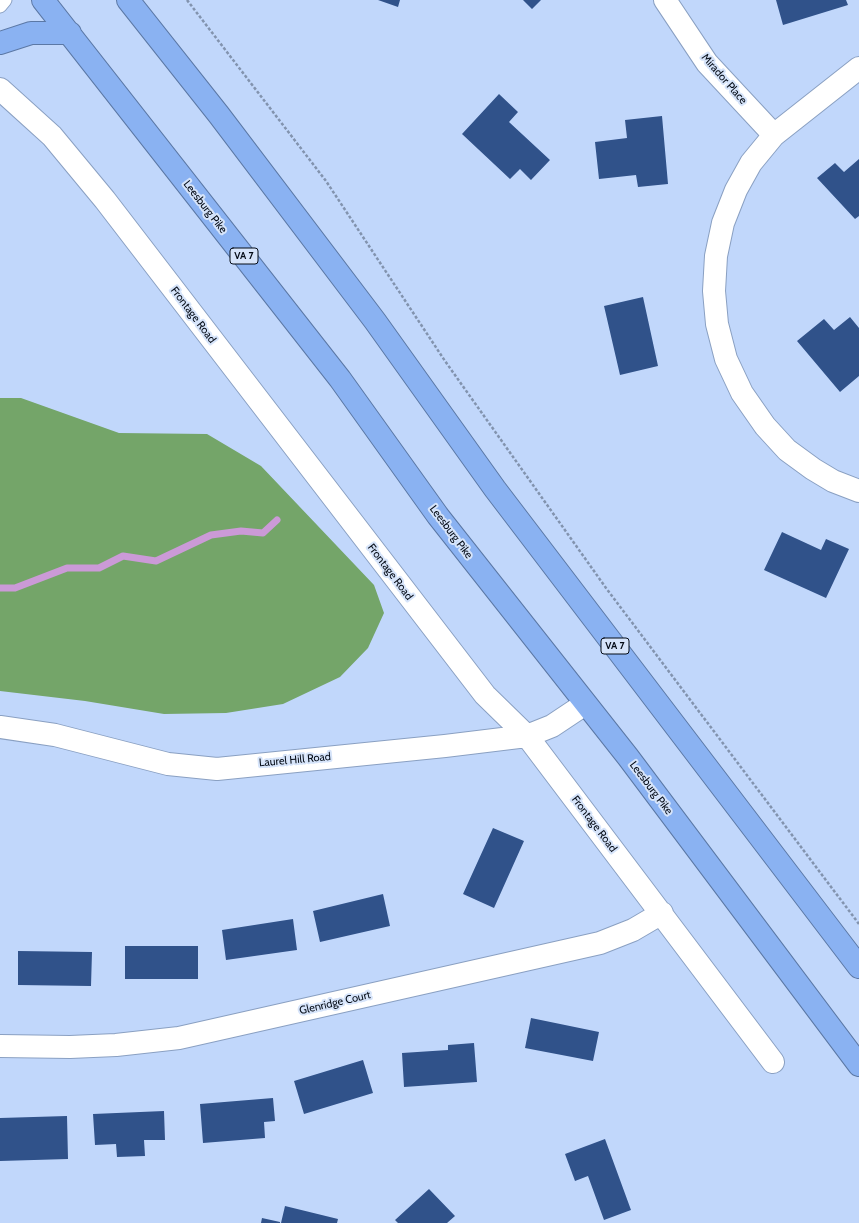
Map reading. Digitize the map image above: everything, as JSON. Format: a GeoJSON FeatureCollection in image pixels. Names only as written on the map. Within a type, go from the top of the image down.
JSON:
{"type":"FeatureCollection","features":[{"type":"Feature","properties":{"kind":"highway","name":"Leesburg Pike"},"geometry":{"type":"LineString","coordinates":[[43,0],[340,379],[438,516],[628,757],[859,1065]]}},
{"type":"Feature","properties":{"kind":"highway","name":"VA 7"},"geometry":{"type":"LineString","coordinates":[[128,0],[366,308],[496,489],[859,967]]}},
{"type":"Feature","properties":{"kind":"highway"},"geometry":{"type":"LineString","coordinates":[[0,43],[31,33],[70,33]]}},
{"type":"Feature","properties":{"kind":"street","name":"Mirador Place"},"geometry":{"type":"LineString","coordinates":[[665,0],[707,63],[774,135]]}},
{"type":"Feature","properties":{"kind":"street"},"geometry":{"type":"LineString","coordinates":[[859,68],[774,135],[751,163],[736,190],[723,223],[716,256],[714,291],[717,324],[726,359],[742,393],[765,426],[788,450],[813,469],[833,481],[859,491]]}},
{"type":"Feature","properties":{"kind":"street","name":"Frontage Road"},"geometry":{"type":"LineString","coordinates":[[0,88],[52,136],[105,200],[485,695],[527,736],[773,1062]]}},
{"type":"Feature","properties":{"kind":"street","name":"Laurel Hill Road"},"geometry":{"type":"LineString","coordinates":[[0,728],[55,734],[168,764],[217,769],[445,746],[527,736],[552,726],[585,704]]}},
{"type":"Feature","properties":{"kind":"street","name":"Glenridge Court"},"geometry":{"type":"LineString","coordinates":[[0,1046],[78,1047],[116,1045],[179,1038],[600,943],[632,930],[662,913]]}},
{"type":"Feature","properties":{"kind":"lane"},"geometry":{"type":"LineString","coordinates":[[0,6],[5,0]]}},
{"type":"Feature","properties":{"kind":"path"},"geometry":{"type":"LineString","coordinates":[[187,0],[326,181],[445,361],[606,588],[859,924]]}},
{"type":"Feature","properties":{"kind":"green space"},"geometry":{"type":"Polygon","coordinates":[[[0,398],[21,398],[119,433],[207,434],[261,466],[374,585],[384,613],[368,648],[340,677],[283,704],[226,713],[164,714],[85,701],[0,691],[0,398]]]}},
{"type":"Feature","properties":{"kind":"building"},"geometry":{"type":"Polygon","coordinates":[[[378,0],[400,0],[398,7],[378,0]]]}},
{"type":"Feature","properties":{"kind":"building"},"geometry":{"type":"Polygon","coordinates":[[[523,0],[541,0],[532,9],[523,0]]]}},
{"type":"Feature","properties":{"kind":"building"},"geometry":{"type":"Polygon","coordinates":[[[776,0],[846,0],[848,5],[783,25],[776,0]]]}},
{"type":"Feature","properties":{"kind":"building"},"geometry":{"type":"Polygon","coordinates":[[[499,94],[518,112],[509,122],[550,160],[531,180],[520,169],[510,179],[462,134],[499,94]]]}},
{"type":"Feature","properties":{"kind":"building"},"geometry":{"type":"Polygon","coordinates":[[[662,116],[668,184],[638,187],[636,175],[599,179],[595,142],[627,138],[625,120],[662,116]]]}},
{"type":"Feature","properties":{"kind":"building"},"geometry":{"type":"Polygon","coordinates":[[[859,159],[859,216],[855,219],[817,178],[835,163],[844,172],[859,159]]]}},
{"type":"Feature","properties":{"kind":"building"},"geometry":{"type":"Polygon","coordinates":[[[643,297],[658,366],[620,375],[604,306],[643,297]]]}},
{"type":"Feature","properties":{"kind":"building"},"geometry":{"type":"Polygon","coordinates":[[[850,317],[859,328],[859,376],[840,392],[797,341],[824,319],[834,330],[850,317]]]}},
{"type":"Feature","properties":{"kind":"building"},"geometry":{"type":"Polygon","coordinates":[[[782,532],[821,550],[826,539],[849,549],[826,598],[764,570],[782,532]]]}},
{"type":"Feature","properties":{"kind":"building"},"geometry":{"type":"Polygon","coordinates":[[[493,828],[524,841],[494,908],[463,894],[493,828]]]}},
{"type":"Feature","properties":{"kind":"building"},"geometry":{"type":"Polygon","coordinates":[[[383,894],[390,926],[320,942],[313,911],[383,894]]]}},
{"type":"Feature","properties":{"kind":"building"},"geometry":{"type":"Polygon","coordinates":[[[293,919],[297,950],[226,960],[222,930],[293,919]]]}},
{"type":"Feature","properties":{"kind":"building"},"geometry":{"type":"Polygon","coordinates":[[[125,946],[198,946],[198,979],[125,979],[125,946]]]}},
{"type":"Feature","properties":{"kind":"building"},"geometry":{"type":"Polygon","coordinates":[[[18,951],[92,952],[91,986],[18,985],[18,951]]]}},
{"type":"Feature","properties":{"kind":"building"},"geometry":{"type":"Polygon","coordinates":[[[531,1018],[599,1032],[593,1061],[525,1048],[531,1018]]]}},
{"type":"Feature","properties":{"kind":"building"},"geometry":{"type":"Polygon","coordinates":[[[474,1043],[477,1082],[404,1087],[402,1053],[448,1050],[448,1045],[474,1043]]]}},
{"type":"Feature","properties":{"kind":"building"},"geometry":{"type":"Polygon","coordinates":[[[363,1060],[373,1093],[304,1114],[294,1081],[363,1060]]]}},
{"type":"Feature","properties":{"kind":"building"},"geometry":{"type":"Polygon","coordinates":[[[273,1098],[275,1121],[264,1122],[265,1138],[203,1143],[200,1104],[273,1098]]]}},
{"type":"Feature","properties":{"kind":"building"},"geometry":{"type":"Polygon","coordinates":[[[164,1111],[165,1140],[144,1140],[145,1156],[117,1157],[116,1144],[95,1145],[93,1114],[164,1111]]]}},
{"type":"Feature","properties":{"kind":"building"},"geometry":{"type":"Polygon","coordinates":[[[67,1116],[68,1159],[0,1161],[0,1118],[67,1116]]]}},
{"type":"Feature","properties":{"kind":"building"},"geometry":{"type":"Polygon","coordinates":[[[605,1139],[631,1210],[604,1220],[588,1176],[575,1181],[565,1154],[605,1139]]]}},
{"type":"Feature","properties":{"kind":"building"},"geometry":{"type":"Polygon","coordinates":[[[429,1189],[455,1216],[447,1223],[398,1223],[395,1220],[429,1189]]]}},
{"type":"Feature","properties":{"kind":"building"},"geometry":{"type":"Polygon","coordinates":[[[285,1206],[338,1219],[337,1223],[281,1223],[285,1206]]]}},
{"type":"Feature","properties":{"kind":"building"},"geometry":{"type":"Polygon","coordinates":[[[262,1218],[280,1222],[280,1223],[261,1223],[262,1218]]]}},
{"type":"Feature","properties":{"kind":"waterway"},"geometry":{"type":"LineString","coordinates":[[0,588],[15,588],[67,568],[99,568],[123,556],[156,561],[211,535],[241,531],[263,533],[277,520]]}}]}
